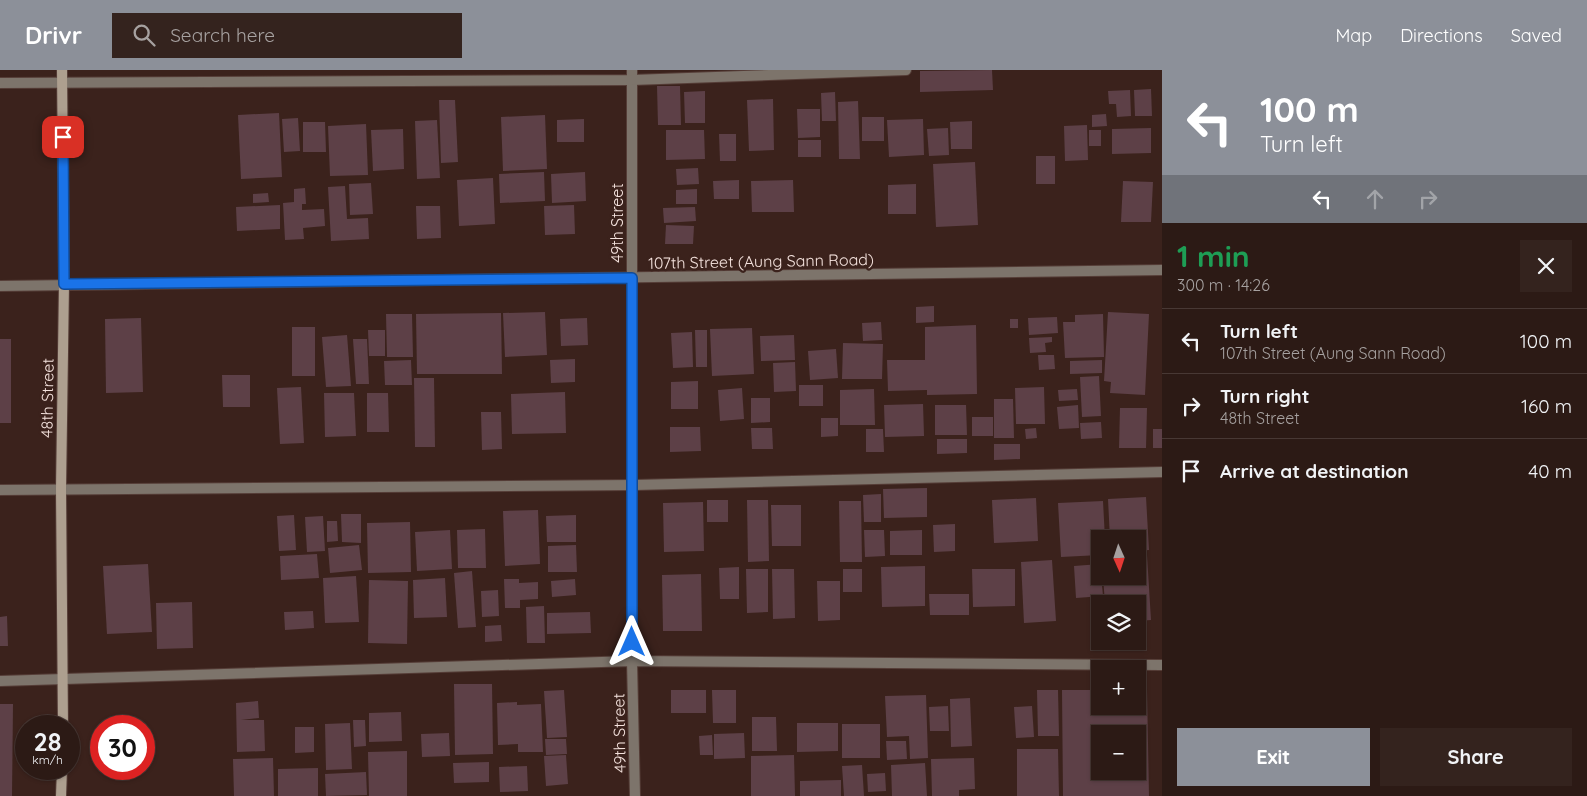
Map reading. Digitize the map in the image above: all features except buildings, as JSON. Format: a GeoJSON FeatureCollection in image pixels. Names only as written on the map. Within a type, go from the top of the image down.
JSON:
{"type":"FeatureCollection","features":[{"type":"Feature","properties":{"kind":"main road","name":"48th Street"},"geometry":{"type":"LineString","coordinates":[[62,70],[64,284],[61,488],[63,715]]}},
{"type":"Feature","properties":{"kind":"main road"},"geometry":{"type":"LineString","coordinates":[[62,780],[62,796]]}},
{"type":"Feature","properties":{"kind":"street"},"geometry":{"type":"LineString","coordinates":[[0,82],[906,70]]}},
{"type":"Feature","properties":{"kind":"street","name":"49th Street"},"geometry":{"type":"LineString","coordinates":[[632,75],[634,485],[632,661],[635,796]]}},
{"type":"Feature","properties":{"kind":"street","name":"107th Street (Aung Sann Road)"},"geometry":{"type":"LineString","coordinates":[[0,286],[1162,270]]}},
{"type":"Feature","properties":{"kind":"street"},"geometry":{"type":"LineString","coordinates":[[0,490],[61,488],[634,485],[1162,472]]}},
{"type":"Feature","properties":{"kind":"street"},"geometry":{"type":"LineString","coordinates":[[0,681],[632,661],[1162,665]]}},
{"type":"Feature","properties":{"kind":"route"},"geometry":{"type":"LineString","coordinates":[[63,137],[64,284],[632,278],[634,485],[632,642]]}}]}
